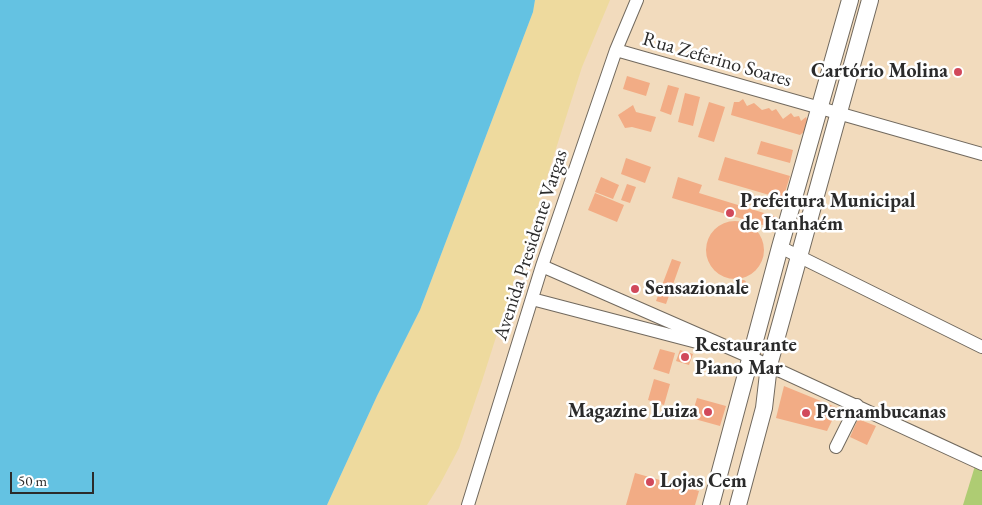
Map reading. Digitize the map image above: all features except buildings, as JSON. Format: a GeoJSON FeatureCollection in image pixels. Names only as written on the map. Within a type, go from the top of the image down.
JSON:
{"type":"FeatureCollection","features":[{"type":"Feature","properties":{"kind":"main road"},"geometry":{"type":"LineString","coordinates":[[711,505],[818,108],[850,0]]}},
{"type":"Feature","properties":{"kind":"main road"},"geometry":{"type":"LineString","coordinates":[[738,505],[764,408],[769,365],[870,0]]}},
{"type":"Feature","properties":{"kind":"street","name":"Avenida Presidente Vargas"},"geometry":{"type":"LineString","coordinates":[[468,505],[542,266],[616,50],[637,0]]}},
{"type":"Feature","properties":{"kind":"street","name":"Rua Zeferino Soares"},"geometry":{"type":"LineString","coordinates":[[616,50],[982,154]]}},
{"type":"Feature","properties":{"kind":"street"},"geometry":{"type":"LineString","coordinates":[[780,247],[982,347]]}},
{"type":"Feature","properties":{"kind":"street"},"geometry":{"type":"LineString","coordinates":[[542,266],[769,365],[982,464]]}},
{"type":"Feature","properties":{"kind":"street"},"geometry":{"type":"LineString","coordinates":[[532,299],[750,357]]}},
{"type":"Feature","properties":{"kind":"street"},"geometry":{"type":"LineString","coordinates":[[836,447],[857,405]]}},
{"type":"Feature","properties":{"kind":"green space"},"geometry":{"type":"Polygon","coordinates":[[[975,466],[982,470],[982,505],[963,505],[975,466]]]}},
{"type":"Feature","properties":{"kind":"sand"},"geometry":{"type":"Polygon","coordinates":[[[535,0],[610,0],[582,67],[459,448],[427,505],[327,505],[377,396],[420,310],[533,12],[535,0]]]}},
{"type":"Feature","properties":{"kind":"water"},"geometry":{"type":"Polygon","coordinates":[[[0,0],[535,0],[533,12],[420,310],[377,396],[327,505],[0,505],[0,0]]]}},
{"type":"Feature","properties":{"kind":"place","name":"Cartório Molina"},"geometry":{"type":"Point","coordinates":[958,72]}},
{"type":"Feature","properties":{"kind":"place","name":"Prefeitura Municipal de Itanhaém"},"geometry":{"type":"Point","coordinates":[730,213]}},
{"type":"Feature","properties":{"kind":"place","name":"Sensazionale"},"geometry":{"type":"Point","coordinates":[635,289]}},
{"type":"Feature","properties":{"kind":"place","name":"Restaurante Piano Mar"},"geometry":{"type":"Point","coordinates":[685,357]}},
{"type":"Feature","properties":{"kind":"place","name":"Magazine Luiza"},"geometry":{"type":"Point","coordinates":[708,412]}},
{"type":"Feature","properties":{"kind":"place","name":"Pernambucanas"},"geometry":{"type":"Point","coordinates":[806,413]}},
{"type":"Feature","properties":{"kind":"place","name":"Lojas Cem"},"geometry":{"type":"Point","coordinates":[650,482]}}]}
